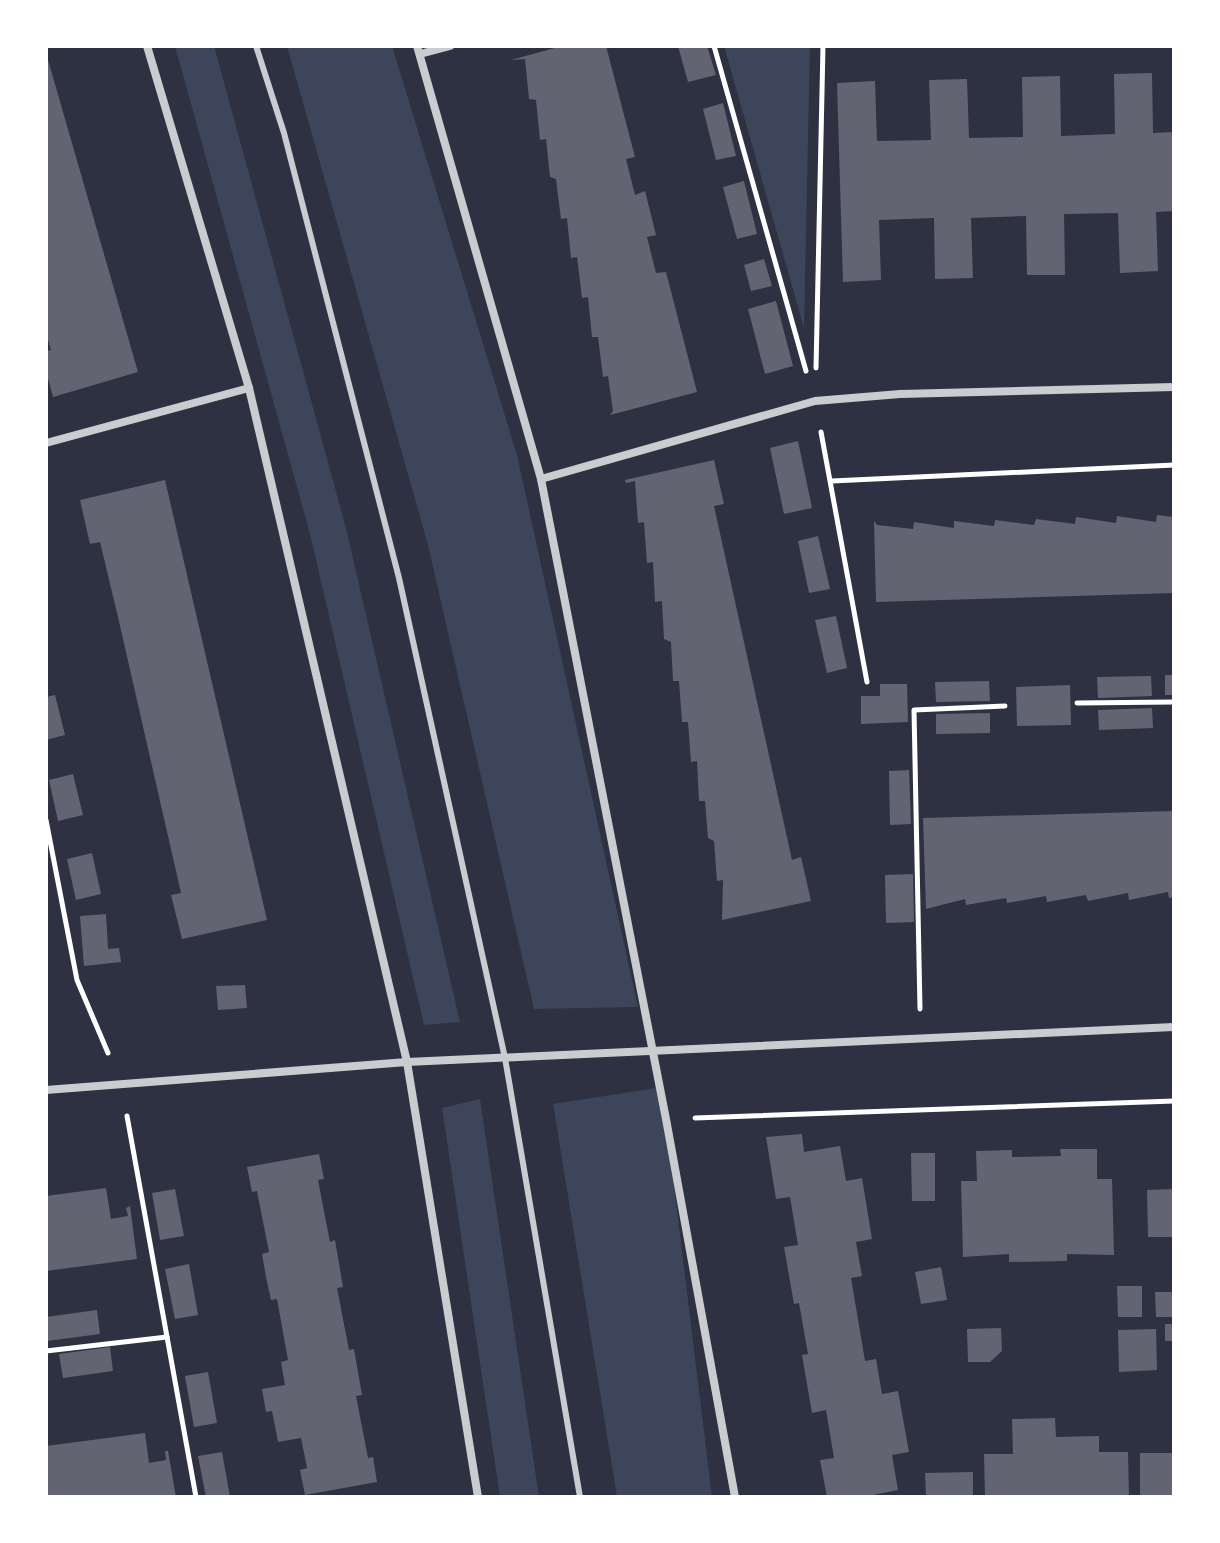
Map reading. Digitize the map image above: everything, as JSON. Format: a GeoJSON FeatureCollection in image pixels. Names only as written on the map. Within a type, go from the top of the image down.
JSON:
{"type":"FeatureCollection","features":[{"type":"Feature","properties":{"kind":"street"},"geometry":{"type":"LineString","coordinates":[[147,46],[249,388],[407,1062],[478,1497]]}},
{"type":"Feature","properties":{"kind":"street"},"geometry":{"type":"LineString","coordinates":[[450,46],[418,50],[541,479],[666,1119],[735,1497]]}},
{"type":"Feature","properties":{"kind":"street"},"geometry":{"type":"LineString","coordinates":[[541,479],[815,401],[900,394],[1174,387]]}},
{"type":"Feature","properties":{"kind":"street"},"geometry":{"type":"LineString","coordinates":[[46,443],[249,388]]}},
{"type":"Feature","properties":{"kind":"street"},"geometry":{"type":"LineString","coordinates":[[46,1090],[407,1062],[920,1036],[1174,1027]]}},
{"type":"Feature","properties":{"kind":"lane"},"geometry":{"type":"LineString","coordinates":[[256,46],[284,133],[399,578],[505,1058],[580,1497]]}},
{"type":"Feature","properties":{"kind":"path"},"geometry":{"type":"LineString","coordinates":[[714,46],[815,401],[867,682]]}},
{"type":"Feature","properties":{"kind":"path"},"geometry":{"type":"LineString","coordinates":[[815,401],[823,46]]}},
{"type":"Feature","properties":{"kind":"path"},"geometry":{"type":"LineString","coordinates":[[832,481],[1174,465]]}},
{"type":"Feature","properties":{"kind":"path"},"geometry":{"type":"LineString","coordinates":[[1077,703],[1174,702]]}},
{"type":"Feature","properties":{"kind":"path"},"geometry":{"type":"LineString","coordinates":[[920,1036],[914,710],[1005,706]]}},
{"type":"Feature","properties":{"kind":"path"},"geometry":{"type":"LineString","coordinates":[[46,820],[77,980],[121,1085],[196,1497]]}},
{"type":"Feature","properties":{"kind":"path"},"geometry":{"type":"LineString","coordinates":[[666,1119],[1174,1101]]}},
{"type":"Feature","properties":{"kind":"path"},"geometry":{"type":"LineString","coordinates":[[46,1351],[167,1337]]}},
{"type":"Feature","properties":{"kind":"shaded area"},"geometry":{"type":"Polygon","coordinates":[[[175,46],[214,46],[346,528],[460,1022],[424,1025],[310,534],[175,46]]]}},
{"type":"Feature","properties":{"kind":"shaded area"},"geometry":{"type":"Polygon","coordinates":[[[287,46],[392,46],[517,455],[638,1007],[534,1009],[428,545],[287,46]]]}},
{"type":"Feature","properties":{"kind":"shaded area"},"geometry":{"type":"Polygon","coordinates":[[[724,46],[810,46],[804,328],[724,46]]]}},
{"type":"Feature","properties":{"kind":"shaded area"},"geometry":{"type":"Polygon","coordinates":[[[662,1087],[712,1497],[617,1497],[553,1104],[662,1087]]]}},
{"type":"Feature","properties":{"kind":"shaded area"},"geometry":{"type":"Polygon","coordinates":[[[480,1099],[539,1497],[500,1497],[442,1108],[480,1099]]]}},
{"type":"Feature","properties":{"kind":"building"},"geometry":{"type":"Polygon","coordinates":[[[562,46],[606,46],[635,157],[626,159],[635,195],[645,191],[656,235],[647,237],[656,273],[666,272],[697,392],[610,415],[613,411],[608,376],[603,377],[598,337],[592,337],[588,297],[582,298],[577,257],[571,258],[567,218],[561,219],[556,179],[550,177],[546,139],[540,140],[536,100],[529,99],[525,59],[511,60],[562,46]]]}},
{"type":"Feature","properties":{"kind":"building"},"geometry":{"type":"Polygon","coordinates":[[[678,46],[707,46],[716,75],[688,82],[678,46]]]}},
{"type":"Feature","properties":{"kind":"building"},"geometry":{"type":"Polygon","coordinates":[[[46,53],[138,372],[53,397],[46,371],[46,351],[51,350],[46,333],[46,53]]]}},
{"type":"Feature","properties":{"kind":"building"},"geometry":{"type":"Polygon","coordinates":[[[1152,73],[1153,133],[1174,132],[1174,211],[1156,212],[1158,271],[1120,273],[1118,213],[1064,214],[1065,275],[1027,275],[1026,216],[971,218],[973,278],[935,279],[934,218],[879,220],[881,280],[843,282],[837,83],[875,81],[877,141],[931,140],[929,80],[967,79],[969,138],[1023,137],[1022,77],[1060,76],[1061,136],[1115,134],[1114,74],[1152,73]]]}},
{"type":"Feature","properties":{"kind":"building"},"geometry":{"type":"Polygon","coordinates":[[[723,103],[736,156],[716,160],[703,109],[723,103]]]}},
{"type":"Feature","properties":{"kind":"building"},"geometry":{"type":"Polygon","coordinates":[[[744,181],[757,234],[737,239],[723,187],[744,181]]]}},
{"type":"Feature","properties":{"kind":"building"},"geometry":{"type":"Polygon","coordinates":[[[764,259],[772,286],[751,291],[744,265],[764,259]]]}},
{"type":"Feature","properties":{"kind":"building"},"geometry":{"type":"Polygon","coordinates":[[[776,301],[793,366],[765,374],[748,309],[776,301]]]}},
{"type":"Feature","properties":{"kind":"building"},"geometry":{"type":"Polygon","coordinates":[[[798,441],[812,508],[784,514],[770,448],[798,441]]]}},
{"type":"Feature","properties":{"kind":"building"},"geometry":{"type":"Polygon","coordinates":[[[714,460],[724,504],[714,506],[792,860],[801,857],[811,901],[722,920],[723,880],[717,881],[714,841],[708,838],[705,801],[699,801],[697,761],[691,762],[688,722],[682,722],[679,681],[673,681],[671,642],[664,639],[662,601],[655,602],[653,562],[647,563],[644,522],[638,523],[635,481],[626,483],[625,480],[714,460]]]}},
{"type":"Feature","properties":{"kind":"building"},"geometry":{"type":"Polygon","coordinates":[[[165,480],[267,920],[182,939],[171,895],[181,893],[118,617],[100,542],[90,544],[80,500],[165,480]]]}},
{"type":"Feature","properties":{"kind":"building"},"geometry":{"type":"Polygon","coordinates":[[[1157,515],[1174,517],[1174,593],[876,602],[874,521],[877,525],[913,529],[914,522],[954,528],[954,521],[994,526],[995,520],[1034,525],[1036,519],[1075,524],[1076,517],[1116,523],[1117,516],[1156,522],[1157,515]]]}},
{"type":"Feature","properties":{"kind":"building"},"geometry":{"type":"Polygon","coordinates":[[[818,536],[830,589],[809,593],[798,541],[818,536]]]}},
{"type":"Feature","properties":{"kind":"building"},"geometry":{"type":"Polygon","coordinates":[[[836,616],[847,668],[827,673],[815,620],[836,616]]]}},
{"type":"Feature","properties":{"kind":"building"},"geometry":{"type":"Polygon","coordinates":[[[1165,675],[1174,675],[1174,695],[1165,695],[1165,675]]]}},
{"type":"Feature","properties":{"kind":"building"},"geometry":{"type":"Polygon","coordinates":[[[1151,676],[1152,696],[1098,698],[1097,677],[1151,676]]]}},
{"type":"Feature","properties":{"kind":"building"},"geometry":{"type":"Polygon","coordinates":[[[989,681],[990,701],[936,702],[935,682],[989,681]]]}},
{"type":"Feature","properties":{"kind":"building"},"geometry":{"type":"Polygon","coordinates":[[[880,684],[907,684],[908,722],[861,724],[861,696],[880,696],[880,684]]]}},
{"type":"Feature","properties":{"kind":"building"},"geometry":{"type":"Polygon","coordinates":[[[1070,685],[1071,725],[1017,726],[1016,687],[1070,685]]]}},
{"type":"Feature","properties":{"kind":"building"},"geometry":{"type":"Polygon","coordinates":[[[55,695],[65,735],[46,740],[46,697],[55,695]]]}},
{"type":"Feature","properties":{"kind":"building"},"geometry":{"type":"Polygon","coordinates":[[[1152,708],[1153,728],[1099,730],[1098,710],[1152,708]]]}},
{"type":"Feature","properties":{"kind":"building"},"geometry":{"type":"Polygon","coordinates":[[[990,713],[990,733],[936,734],[936,714],[990,713]]]}},
{"type":"Feature","properties":{"kind":"building"},"geometry":{"type":"Polygon","coordinates":[[[909,770],[911,824],[890,825],[889,771],[909,770]]]}},
{"type":"Feature","properties":{"kind":"building"},"geometry":{"type":"Polygon","coordinates":[[[73,774],[83,815],[58,821],[49,780],[73,774]]]}},
{"type":"Feature","properties":{"kind":"building"},"geometry":{"type":"Polygon","coordinates":[[[1174,811],[1174,897],[1169,898],[1168,892],[1129,900],[1128,893],[1088,901],[1086,895],[1047,902],[1046,896],[1007,903],[1006,898],[966,905],[965,899],[926,909],[923,818],[1174,811]]]}},
{"type":"Feature","properties":{"kind":"building"},"geometry":{"type":"Polygon","coordinates":[[[92,853],[101,894],[76,900],[67,859],[92,853]]]}},
{"type":"Feature","properties":{"kind":"building"},"geometry":{"type":"Polygon","coordinates":[[[913,874],[914,922],[886,923],[885,875],[913,874]]]}},
{"type":"Feature","properties":{"kind":"building"},"geometry":{"type":"Polygon","coordinates":[[[106,914],[108,949],[119,948],[121,962],[84,966],[80,916],[106,914]]]}},
{"type":"Feature","properties":{"kind":"building"},"geometry":{"type":"Polygon","coordinates":[[[245,985],[247,1008],[218,1010],[216,986],[245,985]]]}},
{"type":"Feature","properties":{"kind":"building"},"geometry":{"type":"Polygon","coordinates":[[[802,1134],[804,1152],[840,1146],[846,1181],[862,1178],[872,1239],[856,1242],[862,1276],[851,1278],[865,1361],[876,1359],[882,1394],[898,1391],[909,1452],[892,1455],[898,1490],[863,1497],[827,1497],[820,1460],[834,1458],[826,1410],[812,1413],[802,1355],[808,1354],[799,1303],[794,1304],[784,1247],[798,1245],[790,1197],[776,1199],[766,1137],[802,1134]]]}},
{"type":"Feature","properties":{"kind":"building"},"geometry":{"type":"Polygon","coordinates":[[[1060,1149],[1097,1149],[1097,1179],[1112,1179],[1114,1255],[1067,1254],[1067,1261],[1009,1262],[1009,1254],[963,1257],[961,1181],[977,1181],[976,1151],[1012,1150],[1012,1157],[1061,1156],[1060,1149]]]}},
{"type":"Feature","properties":{"kind":"building"},"geometry":{"type":"Polygon","coordinates":[[[911,1153],[935,1153],[935,1201],[912,1201],[911,1153]]]}},
{"type":"Feature","properties":{"kind":"building"},"geometry":{"type":"Polygon","coordinates":[[[319,1154],[324,1179],[318,1180],[330,1242],[335,1240],[343,1287],[337,1288],[349,1350],[354,1349],[362,1395],[356,1396],[368,1458],[373,1457],[377,1482],[305,1495],[300,1470],[307,1468],[301,1438],[278,1442],[272,1411],[266,1412],[262,1389],[285,1385],[281,1362],[288,1360],[277,1299],[271,1300],[266,1277],[262,1254],[269,1252],[257,1191],[252,1192],[247,1167],[319,1154]]]}},
{"type":"Feature","properties":{"kind":"building"},"geometry":{"type":"Polygon","coordinates":[[[106,1188],[111,1219],[128,1216],[126,1208],[130,1206],[137,1259],[46,1271],[46,1196],[106,1188]]]}},
{"type":"Feature","properties":{"kind":"building"},"geometry":{"type":"Polygon","coordinates":[[[175,1189],[184,1236],[160,1240],[152,1193],[175,1189]]]}},
{"type":"Feature","properties":{"kind":"building"},"geometry":{"type":"Polygon","coordinates":[[[1174,1189],[1174,1237],[1148,1237],[1147,1190],[1174,1189]]]}},
{"type":"Feature","properties":{"kind":"building"},"geometry":{"type":"Polygon","coordinates":[[[189,1264],[198,1315],[175,1319],[165,1269],[189,1264]]]}},
{"type":"Feature","properties":{"kind":"building"},"geometry":{"type":"Polygon","coordinates":[[[941,1267],[947,1300],[921,1304],[915,1272],[941,1267]]]}},
{"type":"Feature","properties":{"kind":"building"},"geometry":{"type":"Polygon","coordinates":[[[1117,1286],[1142,1286],[1142,1317],[1118,1317],[1117,1286]]]}},
{"type":"Feature","properties":{"kind":"building"},"geometry":{"type":"Polygon","coordinates":[[[1155,1292],[1174,1292],[1174,1317],[1156,1317],[1155,1292]]]}},
{"type":"Feature","properties":{"kind":"building"},"geometry":{"type":"Polygon","coordinates":[[[97,1310],[100,1334],[47,1341],[46,1317],[97,1310]]]}},
{"type":"Feature","properties":{"kind":"building"},"geometry":{"type":"Polygon","coordinates":[[[1165,1324],[1174,1324],[1174,1341],[1165,1341],[1165,1324]]]}},
{"type":"Feature","properties":{"kind":"building"},"geometry":{"type":"Polygon","coordinates":[[[1001,1328],[1002,1351],[990,1362],[968,1362],[967,1329],[1001,1328]]]}},
{"type":"Feature","properties":{"kind":"building"},"geometry":{"type":"Polygon","coordinates":[[[1156,1329],[1157,1370],[1119,1372],[1118,1330],[1156,1329]]]}},
{"type":"Feature","properties":{"kind":"building"},"geometry":{"type":"Polygon","coordinates":[[[110,1347],[113,1371],[63,1378],[59,1354],[110,1347]]]}},
{"type":"Feature","properties":{"kind":"building"},"geometry":{"type":"Polygon","coordinates":[[[208,1372],[217,1423],[194,1427],[185,1376],[208,1372]]]}},
{"type":"Feature","properties":{"kind":"building"},"geometry":{"type":"Polygon","coordinates":[[[1055,1418],[1056,1437],[1099,1436],[1099,1452],[1128,1452],[1129,1497],[985,1497],[984,1454],[1013,1454],[1012,1419],[1055,1418]]]}},
{"type":"Feature","properties":{"kind":"building"},"geometry":{"type":"Polygon","coordinates":[[[145,1433],[149,1463],[166,1460],[165,1451],[168,1451],[176,1497],[46,1497],[46,1446],[145,1433]]]}},
{"type":"Feature","properties":{"kind":"building"},"geometry":{"type":"Polygon","coordinates":[[[222,1452],[230,1497],[206,1497],[198,1456],[222,1452]]]}},
{"type":"Feature","properties":{"kind":"building"},"geometry":{"type":"Polygon","coordinates":[[[1140,1453],[1174,1453],[1174,1497],[1140,1497],[1140,1453]]]}},
{"type":"Feature","properties":{"kind":"building"},"geometry":{"type":"Polygon","coordinates":[[[973,1472],[973,1497],[926,1497],[925,1473],[973,1472]]]}}]}
